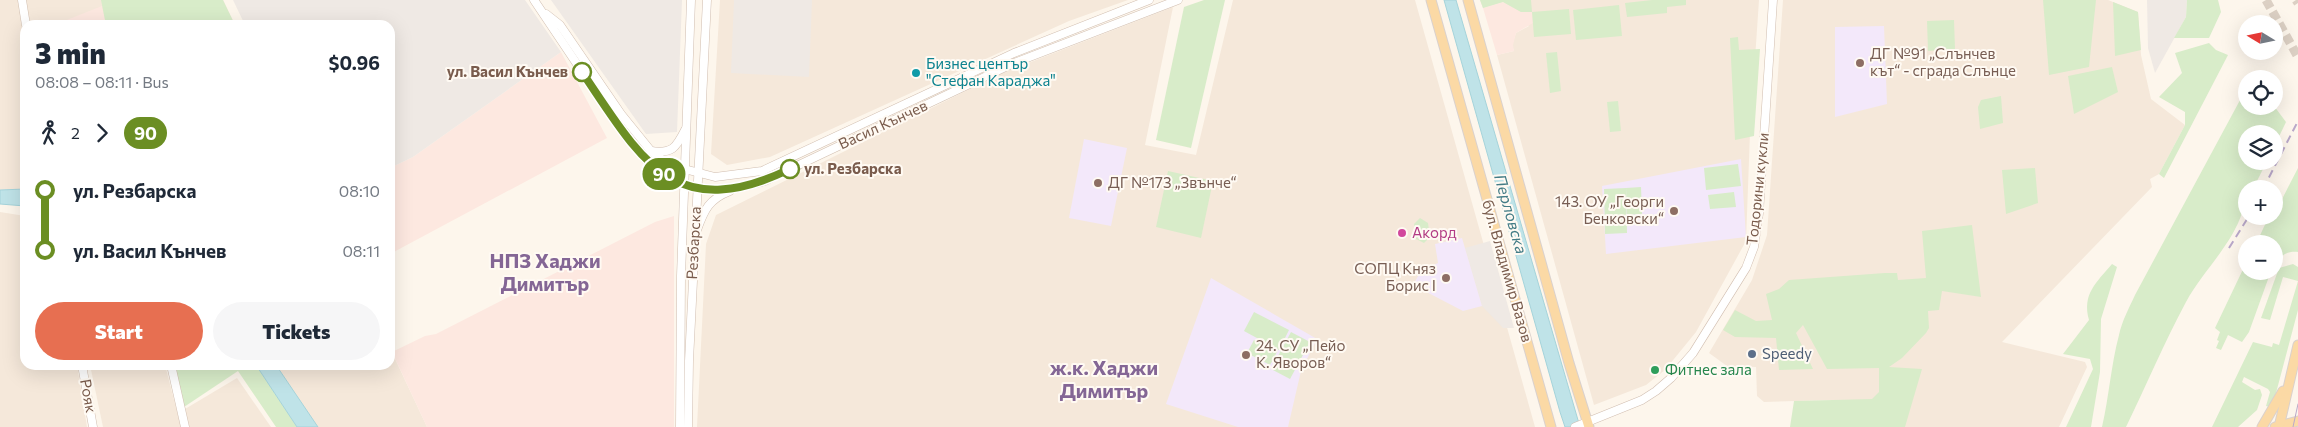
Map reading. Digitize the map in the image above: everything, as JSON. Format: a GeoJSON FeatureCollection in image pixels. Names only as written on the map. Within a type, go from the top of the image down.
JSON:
{"type":"FeatureCollection","features":[{"type":"Feature","properties":{"kind":"main road","name":"бул. Владимир Вазов"},"geometry":{"type":"LineString","coordinates":[[1431,0],[1551,427]]}},
{"type":"Feature","properties":{"kind":"main road"},"geometry":{"type":"LineString","coordinates":[[1468,0],[1583,425]]}},
{"type":"Feature","properties":{"kind":"main road"},"geometry":{"type":"LineString","coordinates":[[2298,337],[2297,350],[2278,427],[2298,421]]}},
{"type":"Feature","properties":{"kind":"main road"},"geometry":{"type":"LineString","coordinates":[[2262,427],[2274,408],[2289,377]]}},
{"type":"Feature","properties":{"kind":"street"},"geometry":{"type":"LineString","coordinates":[[22,0],[25,20]]}},
{"type":"Feature","properties":{"kind":"street","name":"Васил Кънчев"},"geometry":{"type":"LineString","coordinates":[[534,0],[626,137],[646,160],[664,174],[684,185],[714,190],[737,188],[765,181],[1014,63],[1178,0]]}},
{"type":"Feature","properties":{"kind":"street","name":"Резбарска"},"geometry":{"type":"LineString","coordinates":[[680,427],[684,185],[691,0]]}},
{"type":"Feature","properties":{"kind":"street","name":"Резбарска"},"geometry":{"type":"LineString","coordinates":[[688,427],[694,236],[707,0]]}},
{"type":"Feature","properties":{"kind":"street","name":"Васил Кънчев"},"geometry":{"type":"LineString","coordinates":[[542,12],[560,25],[621,114],[651,151],[669,165],[715,177],[762,171],[1014,53],[1149,0]]}},
{"type":"Feature","properties":{"kind":"street","name":"Тодорини кукли"},"geometry":{"type":"LineString","coordinates":[[1583,425],[1642,400],[1671,378],[1693,353],[1732,292],[1750,259],[1759,213],[1773,0]]}},
{"type":"Feature","properties":{"kind":"street"},"geometry":{"type":"LineString","coordinates":[[651,151],[663,153],[672,149],[679,142],[686,128]]}},
{"type":"Feature","properties":{"kind":"street"},"geometry":{"type":"LineString","coordinates":[[694,236],[704,210],[710,202],[737,188]]}},
{"type":"Feature","properties":{"kind":"street","name":"Рояк"},"geometry":{"type":"LineString","coordinates":[[83,370],[93,427]]}},
{"type":"Feature","properties":{"kind":"street"},"geometry":{"type":"LineString","coordinates":[[172,370],[185,427]]}},
{"type":"Feature","properties":{"kind":"shaded area"},"geometry":{"type":"Polygon","coordinates":[[[0,0],[223,0],[233,20],[20,20],[20,189],[0,190],[0,0]]]}},
{"type":"Feature","properties":{"kind":"shaded area"},"geometry":{"type":"Polygon","coordinates":[[[233,0],[525,0],[561,52],[413,157],[395,166],[395,20],[243,20],[233,0]]]}},
{"type":"Feature","properties":{"kind":"shaded area"},"geometry":{"type":"Polygon","coordinates":[[[551,0],[682,0],[677,132],[646,134],[551,0]]]}},
{"type":"Feature","properties":{"kind":"shaded area"},"geometry":{"type":"Polygon","coordinates":[[[720,0],[1128,0],[1069,21],[770,157],[727,165],[711,154],[720,0]]]}},
{"type":"Feature","properties":{"kind":"shaded area"},"geometry":{"type":"Polygon","coordinates":[[[734,0],[812,0],[809,77],[731,73],[734,0]]]}},
{"type":"Feature","properties":{"kind":"shaded area"},"geometry":{"type":"Polygon","coordinates":[[[1233,0],[1415,0],[1535,427],[697,427],[706,244],[716,215],[1000,74],[1173,7],[1145,145],[1196,155],[1233,0]]]}},
{"type":"Feature","properties":{"kind":"shaded area"},"geometry":{"type":"Polygon","coordinates":[[[1480,0],[1759,0],[1750,133],[1746,241],[1696,332],[1665,370],[1646,385],[1594,405],[1497,55],[1514,51],[1512,45],[1516,33],[1529,26],[1503,2],[1483,8],[1480,0]]]}},
{"type":"Feature","properties":{"kind":"shaded area"},"geometry":{"type":"Polygon","coordinates":[[[1783,0],[2108,0],[2138,12],[2141,55],[2151,99],[2185,125],[2159,174],[2150,179],[2152,187],[2002,342],[2085,362],[2087,367],[2059,427],[1827,427],[1831,400],[1764,402],[1757,396],[1756,367],[1727,366],[1709,353],[1752,280],[1767,235],[1783,0]]]}},
{"type":"Feature","properties":{"kind":"shaded area"},"geometry":{"type":"Polygon","coordinates":[[[2147,0],[2187,0],[2186,17],[2155,73],[2148,48],[2147,0]]]}},
{"type":"Feature","properties":{"kind":"shaded area"},"geometry":{"type":"Polygon","coordinates":[[[1503,2],[1521,12],[1532,12],[1533,23],[1516,33],[1513,45],[1514,51],[1497,55],[1483,8],[1503,2]]]}},
{"type":"Feature","properties":{"kind":"shaded area"},"geometry":{"type":"Polygon","coordinates":[[[102,6],[105,20],[67,20],[102,6]]]}},
{"type":"Feature","properties":{"kind":"shaded area","name":"ДГ №91 „Слънчев кът“ - сграда Слънце"},"geometry":{"type":"Polygon","coordinates":[[[1884,26],[1887,104],[1835,117],[1835,27],[1884,26]]]}},
{"type":"Feature","properties":{"kind":"shaded area"},"geometry":{"type":"Polygon","coordinates":[[[561,52],[607,138],[395,251],[395,166],[413,157],[561,52]]]}},
{"type":"Feature","properties":{"kind":"shaded area","name":"ДГ №173 „Звънче“"},"geometry":{"type":"Polygon","coordinates":[[[1084,139],[1127,148],[1111,226],[1069,218],[1084,139]]]}},
{"type":"Feature","properties":{"kind":"shaded area","name":"143. ОУ „Георги Бенковски“"},"geometry":{"type":"Polygon","coordinates":[[[1741,159],[1746,237],[1606,254],[1602,186],[1741,159]]]}},
{"type":"Feature","properties":{"kind":"shaded area"},"geometry":{"type":"Polygon","coordinates":[[[0,212],[20,215],[20,370],[78,370],[87,427],[0,427],[0,212]]]}},
{"type":"Feature","properties":{"kind":"shaded area"},"geometry":{"type":"Polygon","coordinates":[[[674,216],[674,427],[427,427],[395,358],[395,351],[425,336],[436,334],[655,222],[674,216]]]}},
{"type":"Feature","properties":{"kind":"shaded area","name":"СОПЦ Княз Борис I"},"geometry":{"type":"Polygon","coordinates":[[[1462,238],[1482,306],[1463,311],[1413,285],[1421,271],[1438,263],[1435,244],[1462,238]]]}},
{"type":"Feature","properties":{"kind":"shaded area"},"geometry":{"type":"Polygon","coordinates":[[[1490,241],[1514,328],[1503,328],[1482,306],[1465,248],[1490,241]]]}},
{"type":"Feature","properties":{"kind":"shaded area","name":"24. СУ „Пейо К. Яворов“"},"geometry":{"type":"Polygon","coordinates":[[[1211,278],[1317,339],[1301,371],[1288,427],[1238,427],[1166,404],[1211,278]]]}},
{"type":"Feature","properties":{"kind":"shaded area"},"geometry":{"type":"Polygon","coordinates":[[[395,359],[427,427],[318,427],[279,370],[395,370],[395,359]]]}},
{"type":"Feature","properties":{"kind":"shaded area"},"geometry":{"type":"Polygon","coordinates":[[[91,370],[166,370],[181,427],[103,427],[91,370]]]}},
{"type":"Feature","properties":{"kind":"shaded area"},"geometry":{"type":"Polygon","coordinates":[[[237,378],[271,427],[189,427],[185,409],[237,378]]]}},
{"type":"Feature","properties":{"kind":"green space"},"geometry":{"type":"Polygon","coordinates":[[[101,0],[223,0],[233,20],[105,20],[101,0]]]}},
{"type":"Feature","properties":{"kind":"green space"},"geometry":{"type":"Polygon","coordinates":[[[1204,0],[1225,0],[1191,148],[1156,140],[1184,7],[1204,0]]]}},
{"type":"Feature","properties":{"kind":"green space"},"geometry":{"type":"Polygon","coordinates":[[[1480,0],[1531,0],[1532,12],[1521,12],[1503,2],[1483,8],[1480,0]]]}},
{"type":"Feature","properties":{"kind":"green space"},"geometry":{"type":"Polygon","coordinates":[[[1652,0],[1686,0],[1686,5],[1667,7],[1667,13],[1627,17],[1625,3],[1652,0]]]}},
{"type":"Feature","properties":{"kind":"green space"},"geometry":{"type":"Polygon","coordinates":[[[2043,0],[2096,0],[2089,67],[2049,75],[2043,0]]]}},
{"type":"Feature","properties":{"kind":"green space"},"geometry":{"type":"Polygon","coordinates":[[[2187,0],[2218,0],[2221,12],[2209,38],[2174,38],[2186,17],[2187,0]]]}},
{"type":"Feature","properties":{"kind":"green space"},"geometry":{"type":"Polygon","coordinates":[[[2113,2],[2138,12],[2141,50],[2115,56],[2113,2]]]}},
{"type":"Feature","properties":{"kind":"green space"},"geometry":{"type":"Polygon","coordinates":[[[1619,5],[1622,36],[1576,40],[1573,10],[1619,5]]]}},
{"type":"Feature","properties":{"kind":"green space"},"geometry":{"type":"Polygon","coordinates":[[[1569,9],[1571,34],[1534,37],[1532,12],[1569,9]]]}},
{"type":"Feature","properties":{"kind":"green space"},"geometry":{"type":"Polygon","coordinates":[[[1954,20],[1955,49],[1928,51],[1927,21],[1954,20]]]}},
{"type":"Feature","properties":{"kind":"green space"},"geometry":{"type":"Polygon","coordinates":[[[1738,37],[1739,50],[1760,49],[1754,136],[1735,140],[1730,38],[1738,37]]]}},
{"type":"Feature","properties":{"kind":"green space"},"geometry":{"type":"Polygon","coordinates":[[[2209,43],[2216,50],[2228,55],[2164,178],[2159,174],[2185,125],[2185,112],[2159,97],[2182,73],[2175,53],[2209,43]]]}},
{"type":"Feature","properties":{"kind":"green space"},"geometry":{"type":"Polygon","coordinates":[[[1557,52],[1561,91],[1550,93],[1546,53],[1557,52]]]}},
{"type":"Feature","properties":{"kind":"green space"},"geometry":{"type":"Polygon","coordinates":[[[2112,67],[2118,92],[2074,114],[2068,76],[2112,67]]]}},
{"type":"Feature","properties":{"kind":"green space"},"geometry":{"type":"Polygon","coordinates":[[[2001,96],[2003,123],[1980,129],[1978,107],[1981,100],[2001,96]]]}},
{"type":"Feature","properties":{"kind":"green space"},"geometry":{"type":"Polygon","coordinates":[[[1618,101],[1621,131],[1610,132],[1607,102],[1618,101]]]}},
{"type":"Feature","properties":{"kind":"green space"},"geometry":{"type":"Polygon","coordinates":[[[2238,104],[2238,115],[2281,115],[2286,122],[2283,128],[2283,125],[2238,125],[2238,170],[2262,170],[2258,180],[2238,180],[2238,222],[2223,248],[2186,302],[2126,427],[2102,427],[2120,330],[2135,295],[2238,104]]]}},
{"type":"Feature","properties":{"kind":"green space"},"geometry":{"type":"Polygon","coordinates":[[[1738,164],[1741,186],[1706,190],[1704,168],[1738,164]]]}},
{"type":"Feature","properties":{"kind":"green space"},"geometry":{"type":"Polygon","coordinates":[[[2035,168],[2038,203],[2006,214],[2002,170],[2035,168]]]}},
{"type":"Feature","properties":{"kind":"green space"},"geometry":{"type":"Polygon","coordinates":[[[2298,168],[2298,252],[2290,252],[2283,256],[2283,235],[2260,235],[2265,225],[2283,225],[2283,197],[2298,168]]]}},
{"type":"Feature","properties":{"kind":"green space"},"geometry":{"type":"Polygon","coordinates":[[[1168,171],[1213,181],[1201,238],[1156,227],[1168,171]]]}},
{"type":"Feature","properties":{"kind":"green space"},"geometry":{"type":"Polygon","coordinates":[[[1641,187],[1642,214],[1627,215],[1626,188],[1641,187]]]}},
{"type":"Feature","properties":{"kind":"green space"},"geometry":{"type":"Polygon","coordinates":[[[1626,188],[1627,233],[1605,234],[1604,189],[1626,188]]]}},
{"type":"Feature","properties":{"kind":"green space"},"geometry":{"type":"Polygon","coordinates":[[[1734,192],[1736,207],[1710,209],[1708,195],[1734,192]]]}},
{"type":"Feature","properties":{"kind":"green space"},"geometry":{"type":"Polygon","coordinates":[[[1420,218],[1428,223],[1430,237],[1424,243],[1416,239],[1414,224],[1420,218]]]}},
{"type":"Feature","properties":{"kind":"green space"},"geometry":{"type":"Polygon","coordinates":[[[1972,225],[1981,297],[1942,291],[1939,310],[1928,311],[1929,328],[1926,333],[1902,358],[1889,367],[1922,369],[1905,427],[1790,427],[1794,401],[1872,399],[1879,392],[1879,368],[1827,369],[1803,325],[1796,333],[1813,369],[1779,370],[1776,338],[1735,337],[1723,330],[1735,310],[1756,321],[1772,320],[1766,294],[1779,289],[1789,280],[1885,273],[1897,273],[1898,280],[1926,278],[1922,231],[1972,225]]]}},
{"type":"Feature","properties":{"kind":"green space"},"geometry":{"type":"Polygon","coordinates":[[[2112,264],[2117,267],[2101,319],[2100,372],[2091,427],[2066,427],[2093,369],[2090,359],[2063,354],[2089,320],[2087,303],[2089,296],[2096,283],[2112,264]]]}},
{"type":"Feature","properties":{"kind":"green space"},"geometry":{"type":"Polygon","coordinates":[[[2293,264],[2298,267],[2298,281],[2283,277],[2283,267],[2293,264]]]}},
{"type":"Feature","properties":{"kind":"green space"},"geometry":{"type":"Polygon","coordinates":[[[2238,280],[2268,280],[2249,332],[2242,342],[2228,335],[2221,350],[2216,348],[2220,332],[2215,328],[2238,280]]]}},
{"type":"Feature","properties":{"kind":"green space"},"geometry":{"type":"Polygon","coordinates":[[[2275,280],[2282,280],[2270,320],[2261,318],[2275,280]]]}},
{"type":"Feature","properties":{"kind":"green space"},"geometry":{"type":"Polygon","coordinates":[[[2298,281],[2298,310],[2276,393],[2270,407],[2266,406],[2270,392],[2268,389],[2244,377],[2242,382],[2255,390],[2260,389],[2262,395],[2257,410],[2238,427],[2212,427],[2253,342],[2272,347],[2273,343],[2279,345],[2298,281]]]}},
{"type":"Feature","properties":{"kind":"green space"},"geometry":{"type":"Polygon","coordinates":[[[1254,312],[1289,330],[1279,350],[1244,331],[1254,312]]]}},
{"type":"Feature","properties":{"kind":"green space"},"geometry":{"type":"Polygon","coordinates":[[[1291,332],[1310,342],[1290,379],[1271,369],[1291,332]]]}},
{"type":"Feature","properties":{"kind":"green space"},"geometry":{"type":"Polygon","coordinates":[[[1254,340],[1277,352],[1270,365],[1247,353],[1254,340]]]}},
{"type":"Feature","properties":{"kind":"green space"},"geometry":{"type":"Polygon","coordinates":[[[172,370],[259,370],[297,427],[276,427],[238,371],[181,409],[172,370]]]}},
{"type":"Feature","properties":{"kind":"water","name":"Перловска"},"geometry":{"type":"Polygon","coordinates":[[[1444,0],[1456,0],[1580,427],[1565,427],[1560,412],[1444,0]]]}},
{"type":"Feature","properties":{"kind":"water"},"geometry":{"type":"Polygon","coordinates":[[[20,189],[20,206],[0,204],[0,190],[20,189]]]}},
{"type":"Feature","properties":{"kind":"water"},"geometry":{"type":"Polygon","coordinates":[[[259,370],[279,370],[318,427],[297,427],[259,370]]]}},
{"type":"Feature","properties":{"kind":"tunnel"},"geometry":{"type":"LineString","coordinates":[[2266,0],[2298,57]]}},
{"type":"Feature","properties":{"kind":"tram line"},"geometry":{"type":"LineString","coordinates":[[2293,427],[2298,404]]}},
{"type":"Feature","properties":{"kind":"railway"},"geometry":{"type":"LineString","coordinates":[[2268,180],[2298,121]]}},
{"type":"Feature","properties":{"kind":"railway"},"geometry":{"type":"LineString","coordinates":[[2229,248],[2243,225]]}},
{"type":"Feature","properties":{"kind":"bus line","name":"90"},"geometry":{"type":"LineString","coordinates":[[582,72],[626,137],[646,160],[664,174],[684,185],[714,190],[737,188],[765,181],[790,169]]}},
{"type":"Feature","properties":{"kind":"place","name":"ДГ №91 „Слънчев кът“ - сграда Слънце"},"geometry":{"type":"Point","coordinates":[1860,63]}},
{"type":"Feature","properties":{"kind":"place","name":"ул. Васил Кънчев"},"geometry":{"type":"Point","coordinates":[582,72]}},
{"type":"Feature","properties":{"kind":"place","name":"Бизнес център \"Стефан Караджа\""},"geometry":{"type":"Point","coordinates":[916,73]}},
{"type":"Feature","properties":{"kind":"place","name":"ул. Резбарска"},"geometry":{"type":"Point","coordinates":[790,169]}},
{"type":"Feature","properties":{"kind":"place","name":"ДГ №173 „Звънче“"},"geometry":{"type":"Point","coordinates":[1098,183]}},
{"type":"Feature","properties":{"kind":"place","name":"143. ОУ „Георги Бенковски“"},"geometry":{"type":"Point","coordinates":[1674,211]}},
{"type":"Feature","properties":{"kind":"place","name":"Акорд"},"geometry":{"type":"Point","coordinates":[1402,233]}},
{"type":"Feature","properties":{"kind":"place","name":"СОПЦ Княз Борис I"},"geometry":{"type":"Point","coordinates":[1446,278]}},
{"type":"Feature","properties":{"kind":"place","name":"Speedy"},"geometry":{"type":"Point","coordinates":[1752,354]}},
{"type":"Feature","properties":{"kind":"place","name":"24. СУ „Пейо К. Яворов“"},"geometry":{"type":"Point","coordinates":[1246,355]}},
{"type":"Feature","properties":{"kind":"place","name":"Фитнес зала"},"geometry":{"type":"Point","coordinates":[1655,370]}},
{"type":"Feature","properties":{"kind":"district","name":"НПЗ Хаджи Димитър"},"geometry":{"type":"Point","coordinates":[545,272]}},
{"type":"Feature","properties":{"kind":"district","name":"ж.к. Хаджи Димитър"},"geometry":{"type":"Point","coordinates":[1104,380]}}]}
